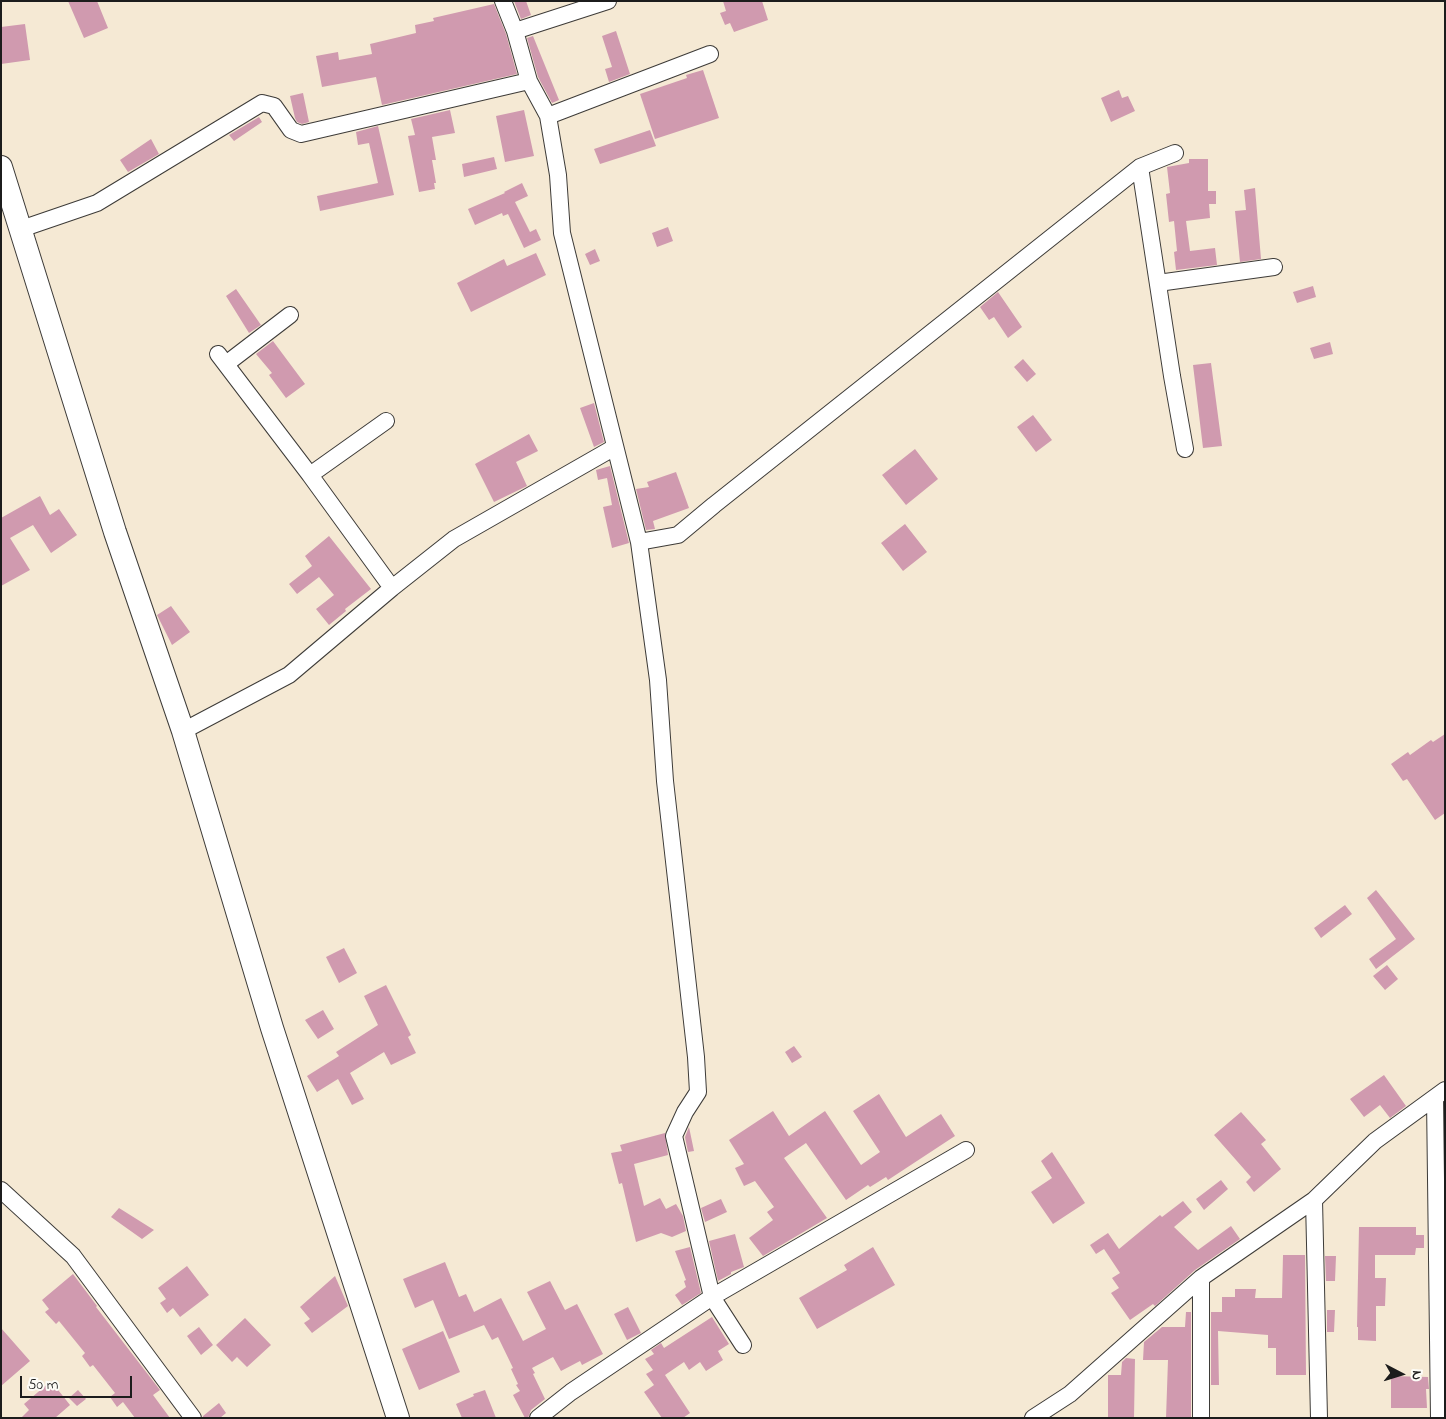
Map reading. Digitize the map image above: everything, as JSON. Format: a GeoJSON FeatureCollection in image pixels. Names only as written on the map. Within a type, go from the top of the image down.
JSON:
{"type":"FeatureCollection","features":[{"type":"Feature","properties":{"kind":"street"},"geometry":{"type":"LineString","coordinates":[[503,1],[515,31],[529,81],[548,116],[558,175],[562,233],[639,542],[658,680],[665,781],[698,1084],[698,1092],[685,1112],[674,1136],[712,1297],[743,1345]]}},
{"type":"Feature","properties":{"kind":"street"},"geometry":{"type":"LineString","coordinates":[[515,31],[608,1]]}},
{"type":"Feature","properties":{"kind":"street"},"geometry":{"type":"LineString","coordinates":[[548,116],[710,54]]}},
{"type":"Feature","properties":{"kind":"street"},"geometry":{"type":"LineString","coordinates":[[21,229],[97,203],[262,103],[274,106],[291,130],[301,134],[529,81]]}},
{"type":"Feature","properties":{"kind":"street"},"geometry":{"type":"LineString","coordinates":[[639,542],[678,536],[714,504],[1140,166],[1175,153]]}},
{"type":"Feature","properties":{"kind":"street"},"geometry":{"type":"LineString","coordinates":[[1140,166],[1172,376],[1186,449]]}},
{"type":"Feature","properties":{"kind":"street"},"geometry":{"type":"LineString","coordinates":[[1,167],[115,532],[183,731],[272,1028],[398,1418]]}},
{"type":"Feature","properties":{"kind":"street"},"geometry":{"type":"LineString","coordinates":[[1158,283],[1274,267]]}},
{"type":"Feature","properties":{"kind":"street"},"geometry":{"type":"LineString","coordinates":[[290,315],[222,359],[310,475],[392,588]]}},
{"type":"Feature","properties":{"kind":"street"},"geometry":{"type":"LineString","coordinates":[[310,475],[386,421]]}},
{"type":"Feature","properties":{"kind":"street"},"geometry":{"type":"LineString","coordinates":[[183,731],[289,675],[392,588],[454,539],[615,447]]}},
{"type":"Feature","properties":{"kind":"street"},"geometry":{"type":"LineString","coordinates":[[1033,1418],[1070,1394],[1201,1278],[1314,1200],[1376,1142],[1440,1095]]}},
{"type":"Feature","properties":{"kind":"street"},"geometry":{"type":"LineString","coordinates":[[1439,1418],[1440,1095]]}},
{"type":"Feature","properties":{"kind":"street"},"geometry":{"type":"LineString","coordinates":[[538,1418],[571,1392],[712,1297],[966,1150]]}},
{"type":"Feature","properties":{"kind":"street"},"geometry":{"type":"LineString","coordinates":[[1,1190],[73,1256],[193,1418]]}},
{"type":"Feature","properties":{"kind":"street"},"geometry":{"type":"LineString","coordinates":[[1314,1200],[1319,1418]]}},
{"type":"Feature","properties":{"kind":"street"},"geometry":{"type":"LineString","coordinates":[[1201,1278],[1201,1418]]}},
{"type":"Feature","properties":{"kind":"building"},"geometry":{"type":"Polygon","coordinates":[[[68,1],[97,1],[108,28],[84,38],[68,1]]]}},
{"type":"Feature","properties":{"kind":"building"},"geometry":{"type":"Polygon","coordinates":[[[514,1],[526,1],[531,15],[521,19],[514,1]]]}},
{"type":"Feature","properties":{"kind":"building"},"geometry":{"type":"Polygon","coordinates":[[[723,1],[762,1],[768,20],[734,32],[730,23],[725,25],[720,13],[726,11],[723,1]]]}},
{"type":"Feature","properties":{"kind":"building"},"geometry":{"type":"Polygon","coordinates":[[[494,4],[506,34],[517,74],[382,105],[376,77],[322,87],[316,56],[338,52],[339,60],[372,54],[370,44],[416,33],[415,25],[434,21],[433,18],[494,4]]]}},
{"type":"Feature","properties":{"kind":"building"},"geometry":{"type":"Polygon","coordinates":[[[25,24],[30,60],[1,64],[1,27],[25,24]]]}},
{"type":"Feature","properties":{"kind":"building"},"geometry":{"type":"Polygon","coordinates":[[[616,31],[630,74],[609,82],[605,69],[612,67],[602,36],[616,31]]]}},
{"type":"Feature","properties":{"kind":"building"},"geometry":{"type":"Polygon","coordinates":[[[533,36],[559,100],[552,103],[538,77],[527,38],[533,36]]]}},
{"type":"Feature","properties":{"kind":"building"},"geometry":{"type":"Polygon","coordinates":[[[703,70],[719,118],[655,139],[640,94],[687,78],[686,75],[703,70]]]}},
{"type":"Feature","properties":{"kind":"building"},"geometry":{"type":"Polygon","coordinates":[[[1119,90],[1122,98],[1128,96],[1135,111],[1111,122],[1101,98],[1119,90]]]}},
{"type":"Feature","properties":{"kind":"building"},"geometry":{"type":"Polygon","coordinates":[[[303,93],[309,122],[302,124],[297,122],[295,118],[290,96],[303,93]]]}},
{"type":"Feature","properties":{"kind":"building"},"geometry":{"type":"Polygon","coordinates":[[[450,110],[455,133],[432,137],[436,160],[432,160],[436,183],[434,183],[435,189],[419,192],[408,136],[415,135],[411,119],[450,110]]]}},
{"type":"Feature","properties":{"kind":"building"},"geometry":{"type":"Polygon","coordinates":[[[524,110],[534,156],[505,162],[496,116],[524,110]]]}},
{"type":"Feature","properties":{"kind":"building"},"geometry":{"type":"Polygon","coordinates":[[[259,117],[262,122],[234,141],[229,135],[259,117]]]}},
{"type":"Feature","properties":{"kind":"building"},"geometry":{"type":"Polygon","coordinates":[[[378,126],[394,195],[320,211],[317,196],[378,183],[369,143],[358,145],[356,132],[378,126]]]}},
{"type":"Feature","properties":{"kind":"building"},"geometry":{"type":"Polygon","coordinates":[[[650,130],[656,146],[600,164],[594,149],[650,130]]]}},
{"type":"Feature","properties":{"kind":"building"},"geometry":{"type":"Polygon","coordinates":[[[151,139],[159,154],[128,172],[120,160],[151,139]]]}},
{"type":"Feature","properties":{"kind":"building"},"geometry":{"type":"Polygon","coordinates":[[[494,157],[497,169],[464,177],[462,164],[494,157]]]}},
{"type":"Feature","properties":{"kind":"building"},"geometry":{"type":"Polygon","coordinates":[[[1189,159],[1208,159],[1208,191],[1216,191],[1216,204],[1209,204],[1210,218],[1186,221],[1190,251],[1215,248],[1217,265],[1176,270],[1174,252],[1177,251],[1174,221],[1169,222],[1166,194],[1170,193],[1167,167],[1189,163],[1189,159]]]}},
{"type":"Feature","properties":{"kind":"building"},"geometry":{"type":"Polygon","coordinates":[[[522,183],[528,196],[515,202],[530,232],[536,229],[541,240],[524,248],[508,214],[503,216],[502,213],[475,225],[468,209],[505,193],[522,183]]]}},
{"type":"Feature","properties":{"kind":"building"},"geometry":{"type":"Polygon","coordinates":[[[1255,188],[1261,259],[1240,262],[1235,211],[1246,210],[1244,190],[1255,188]]]}},
{"type":"Feature","properties":{"kind":"building"},"geometry":{"type":"Polygon","coordinates":[[[668,227],[673,241],[657,247],[652,233],[668,227]]]}},
{"type":"Feature","properties":{"kind":"building"},"geometry":{"type":"Polygon","coordinates":[[[595,249],[600,261],[590,265],[585,254],[595,249]]]}},
{"type":"Feature","properties":{"kind":"building"},"geometry":{"type":"Polygon","coordinates":[[[536,253],[546,275],[471,312],[457,283],[504,259],[507,266],[536,253]]]}},
{"type":"Feature","properties":{"kind":"building"},"geometry":{"type":"Polygon","coordinates":[[[1313,286],[1316,297],[1297,303],[1293,292],[1313,286]]]}},
{"type":"Feature","properties":{"kind":"building"},"geometry":{"type":"Polygon","coordinates":[[[236,289],[261,325],[249,333],[226,296],[236,289]]]}},
{"type":"Feature","properties":{"kind":"building"},"geometry":{"type":"Polygon","coordinates":[[[998,292],[1022,327],[1008,338],[994,317],[989,320],[980,307],[998,292]]]}},
{"type":"Feature","properties":{"kind":"building"},"geometry":{"type":"Polygon","coordinates":[[[273,341],[305,384],[286,398],[269,375],[272,373],[256,354],[273,341]]]}},
{"type":"Feature","properties":{"kind":"building"},"geometry":{"type":"Polygon","coordinates":[[[1330,342],[1333,354],[1314,359],[1310,348],[1330,342]]]}},
{"type":"Feature","properties":{"kind":"building"},"geometry":{"type":"Polygon","coordinates":[[[1023,359],[1036,374],[1027,382],[1014,367],[1023,359]]]}},
{"type":"Feature","properties":{"kind":"building"},"geometry":{"type":"Polygon","coordinates":[[[1211,363],[1222,446],[1203,448],[1193,365],[1211,363]]]}},
{"type":"Feature","properties":{"kind":"building"},"geometry":{"type":"Polygon","coordinates":[[[594,403],[604,442],[594,447],[580,408],[594,403]]]}},
{"type":"Feature","properties":{"kind":"building"},"geometry":{"type":"Polygon","coordinates":[[[1033,415],[1052,440],[1036,452],[1017,427],[1033,415]]]}},
{"type":"Feature","properties":{"kind":"building"},"geometry":{"type":"Polygon","coordinates":[[[529,434],[538,451],[516,462],[527,486],[494,502],[475,464],[529,434]]]}},
{"type":"Feature","properties":{"kind":"building"},"geometry":{"type":"Polygon","coordinates":[[[915,449],[938,479],[906,505],[882,475],[915,449]]]}},
{"type":"Feature","properties":{"kind":"building"},"geometry":{"type":"Polygon","coordinates":[[[610,466],[629,543],[612,548],[603,507],[612,505],[607,478],[598,480],[596,470],[610,466]]]}},
{"type":"Feature","properties":{"kind":"building"},"geometry":{"type":"Polygon","coordinates":[[[676,472],[689,508],[653,521],[655,529],[646,530],[636,489],[649,487],[647,482],[676,472]]]}},
{"type":"Feature","properties":{"kind":"building"},"geometry":{"type":"Polygon","coordinates":[[[40,496],[50,515],[59,509],[77,535],[51,553],[33,525],[10,538],[30,570],[1,586],[1,518],[40,496]]]}},
{"type":"Feature","properties":{"kind":"building"},"geometry":{"type":"Polygon","coordinates":[[[905,524],[927,552],[903,571],[881,543],[905,524]]]}},
{"type":"Feature","properties":{"kind":"building"},"geometry":{"type":"Polygon","coordinates":[[[329,536],[371,589],[345,609],[346,611],[329,625],[316,609],[334,595],[319,577],[297,594],[289,584],[312,566],[305,556],[329,536]]]}},
{"type":"Feature","properties":{"kind":"building"},"geometry":{"type":"Polygon","coordinates":[[[171,606],[190,632],[172,645],[157,615],[171,606]]]}},
{"type":"Feature","properties":{"kind":"building"},"geometry":{"type":"Polygon","coordinates":[[[1445,734],[1445,813],[1435,820],[1407,779],[1403,781],[1391,764],[1408,752],[1410,755],[1431,740],[1433,742],[1445,734]]]}},
{"type":"Feature","properties":{"kind":"building"},"geometry":{"type":"Polygon","coordinates":[[[1376,890],[1415,939],[1376,969],[1369,959],[1396,939],[1367,898],[1376,890]]]}},
{"type":"Feature","properties":{"kind":"building"},"geometry":{"type":"Polygon","coordinates":[[[1345,905],[1352,914],[1321,938],[1314,928],[1345,905]]]}},
{"type":"Feature","properties":{"kind":"building"},"geometry":{"type":"Polygon","coordinates":[[[344,948],[357,973],[339,983],[326,957],[344,948]]]}},
{"type":"Feature","properties":{"kind":"building"},"geometry":{"type":"Polygon","coordinates":[[[1387,965],[1398,979],[1385,990],[1373,976],[1387,965]]]}},
{"type":"Feature","properties":{"kind":"building"},"geometry":{"type":"Polygon","coordinates":[[[386,985],[411,1035],[408,1037],[416,1053],[391,1065],[384,1052],[350,1073],[364,1099],[352,1105],[338,1079],[317,1092],[307,1076],[339,1056],[336,1052],[378,1025],[364,996],[386,985]]]}},
{"type":"Feature","properties":{"kind":"building"},"geometry":{"type":"Polygon","coordinates":[[[323,1010],[334,1029],[318,1039],[305,1020],[323,1010]]]}},
{"type":"Feature","properties":{"kind":"building"},"geometry":{"type":"Polygon","coordinates":[[[794,1046],[802,1057],[792,1063],[785,1052],[794,1046]]]}},
{"type":"Feature","properties":{"kind":"building"},"geometry":{"type":"Polygon","coordinates":[[[1384,1075],[1406,1106],[1390,1118],[1380,1105],[1364,1117],[1350,1099],[1384,1075]]]}},
{"type":"Feature","properties":{"kind":"building"},"geometry":{"type":"Polygon","coordinates":[[[879,1094],[906,1137],[941,1114],[955,1136],[888,1180],[886,1177],[870,1187],[868,1185],[846,1200],[806,1143],[784,1158],[827,1218],[763,1256],[749,1238],[773,1220],[767,1212],[774,1207],[755,1181],[744,1186],[735,1168],[744,1164],[729,1140],[773,1111],[789,1136],[825,1111],[861,1165],[880,1152],[853,1111],[879,1094]]]}},
{"type":"Feature","properties":{"kind":"building"},"geometry":{"type":"Polygon","coordinates":[[[1241,1112],[1266,1140],[1261,1144],[1281,1169],[1254,1192],[1246,1182],[1251,1177],[1214,1135],[1241,1112]]]}},
{"type":"Feature","properties":{"kind":"building"},"geometry":{"type":"Polygon","coordinates":[[[689,1127],[694,1151],[688,1152],[685,1137],[689,1127]]]}},
{"type":"Feature","properties":{"kind":"building"},"geometry":{"type":"Polygon","coordinates":[[[665,1133],[668,1155],[634,1164],[644,1206],[660,1198],[666,1209],[676,1204],[683,1216],[686,1231],[672,1237],[661,1233],[636,1242],[622,1183],[619,1184],[611,1153],[622,1151],[620,1145],[665,1133]]]}},
{"type":"Feature","properties":{"kind":"building"},"geometry":{"type":"Polygon","coordinates":[[[1052,1152],[1085,1203],[1053,1224],[1031,1192],[1052,1178],[1041,1161],[1052,1152]]]}},
{"type":"Feature","properties":{"kind":"building"},"geometry":{"type":"Polygon","coordinates":[[[1221,1180],[1228,1189],[1204,1210],[1196,1199],[1221,1180]]]}},
{"type":"Feature","properties":{"kind":"building"},"geometry":{"type":"Polygon","coordinates":[[[721,1199],[727,1212],[705,1222],[701,1208],[721,1199]]]}},
{"type":"Feature","properties":{"kind":"building"},"geometry":{"type":"Polygon","coordinates":[[[1183,1201],[1192,1212],[1174,1227],[1198,1250],[1231,1226],[1240,1239],[1195,1270],[1155,1306],[1153,1304],[1130,1320],[1111,1293],[1119,1288],[1112,1278],[1120,1273],[1104,1249],[1096,1254],[1090,1245],[1108,1233],[1119,1249],[1160,1215],[1162,1217],[1183,1201]]]}},
{"type":"Feature","properties":{"kind":"building"},"geometry":{"type":"Polygon","coordinates":[[[119,1208],[154,1230],[142,1239],[111,1217],[119,1208]]]}},
{"type":"Feature","properties":{"kind":"building"},"geometry":{"type":"Polygon","coordinates":[[[1359,1227],[1416,1227],[1416,1235],[1424,1235],[1424,1248],[1416,1248],[1415,1255],[1375,1255],[1375,1278],[1386,1278],[1385,1306],[1376,1306],[1376,1341],[1358,1340],[1359,1227]]]}},
{"type":"Feature","properties":{"kind":"building"},"geometry":{"type":"Polygon","coordinates":[[[735,1234],[744,1267],[731,1272],[731,1274],[718,1281],[709,1241],[735,1234]]]}},
{"type":"Feature","properties":{"kind":"building"},"geometry":{"type":"Polygon","coordinates":[[[690,1247],[701,1293],[682,1305],[675,1295],[686,1287],[684,1281],[686,1280],[675,1251],[690,1247]]]}},
{"type":"Feature","properties":{"kind":"building"},"geometry":{"type":"Polygon","coordinates":[[[873,1247],[895,1285],[817,1329],[799,1298],[847,1270],[844,1265],[873,1247]]]}},
{"type":"Feature","properties":{"kind":"building"},"geometry":{"type":"Polygon","coordinates":[[[1283,1255],[1305,1255],[1306,1375],[1276,1375],[1276,1348],[1268,1348],[1268,1335],[1218,1331],[1219,1385],[1211,1385],[1211,1312],[1222,1312],[1222,1297],[1235,1297],[1235,1289],[1256,1289],[1255,1298],[1282,1298],[1283,1255]]]}},
{"type":"Feature","properties":{"kind":"building"},"geometry":{"type":"Polygon","coordinates":[[[1325,1256],[1336,1256],[1335,1281],[1326,1281],[1325,1256]]]}},
{"type":"Feature","properties":{"kind":"building"},"geometry":{"type":"Polygon","coordinates":[[[445,1262],[459,1297],[466,1294],[474,1312],[501,1298],[523,1341],[546,1329],[527,1292],[550,1281],[565,1310],[577,1304],[603,1354],[582,1365],[580,1361],[561,1371],[553,1357],[532,1368],[545,1399],[531,1410],[528,1418],[525,1418],[513,1395],[520,1391],[511,1369],[513,1368],[498,1337],[492,1340],[484,1325],[449,1339],[433,1300],[415,1308],[403,1279],[445,1262]]]}},
{"type":"Feature","properties":{"kind":"building"},"geometry":{"type":"Polygon","coordinates":[[[187,1266],[209,1295],[180,1317],[173,1308],[167,1313],[160,1303],[166,1299],[158,1288],[187,1266]]]}},
{"type":"Feature","properties":{"kind":"building"},"geometry":{"type":"Polygon","coordinates":[[[73,1274],[160,1390],[153,1395],[170,1418],[135,1418],[123,1402],[117,1407],[110,1397],[115,1393],[93,1365],[90,1367],[82,1356],[85,1353],[59,1321],[56,1324],[45,1312],[49,1309],[42,1300],[73,1274]]]}},
{"type":"Feature","properties":{"kind":"building"},"geometry":{"type":"Polygon","coordinates":[[[335,1276],[348,1306],[312,1333],[304,1323],[310,1319],[300,1307],[335,1276]]]}},
{"type":"Feature","properties":{"kind":"building"},"geometry":{"type":"Polygon","coordinates":[[[628,1307],[641,1333],[627,1340],[614,1314],[628,1307]]]}},
{"type":"Feature","properties":{"kind":"building"},"geometry":{"type":"Polygon","coordinates":[[[1327,1310],[1335,1310],[1334,1332],[1327,1332],[1327,1310]]]}},
{"type":"Feature","properties":{"kind":"building"},"geometry":{"type":"Polygon","coordinates":[[[1186,1312],[1191,1312],[1191,1418],[1166,1418],[1168,1360],[1143,1360],[1144,1342],[1162,1327],[1185,1327],[1186,1312]]]}},
{"type":"Feature","properties":{"kind":"building"},"geometry":{"type":"Polygon","coordinates":[[[712,1317],[729,1344],[718,1351],[723,1360],[706,1371],[700,1362],[689,1370],[684,1362],[665,1375],[690,1413],[683,1418],[662,1418],[644,1392],[654,1385],[646,1374],[653,1370],[645,1359],[654,1354],[651,1350],[661,1343],[664,1348],[712,1317]]]}},
{"type":"Feature","properties":{"kind":"building"},"geometry":{"type":"Polygon","coordinates":[[[245,1318],[271,1345],[247,1367],[237,1357],[232,1362],[216,1345],[245,1318]]]}},
{"type":"Feature","properties":{"kind":"building"},"geometry":{"type":"Polygon","coordinates":[[[199,1327],[213,1345],[201,1355],[187,1336],[199,1327]]]}},
{"type":"Feature","properties":{"kind":"building"},"geometry":{"type":"Polygon","coordinates":[[[1,1328],[30,1361],[1,1386],[1,1328]]]}},
{"type":"Feature","properties":{"kind":"building"},"geometry":{"type":"Polygon","coordinates":[[[443,1331],[460,1372],[419,1390],[402,1349],[443,1331]]]}},
{"type":"Feature","properties":{"kind":"building"},"geometry":{"type":"Polygon","coordinates":[[[1126,1358],[1135,1359],[1134,1418],[1108,1418],[1108,1375],[1121,1375],[1122,1362],[1126,1358]]]}},
{"type":"Feature","properties":{"kind":"building"},"geometry":{"type":"Polygon","coordinates":[[[1391,1376],[1428,1377],[1429,1389],[1426,1389],[1427,1408],[1391,1408],[1391,1376]]]}},
{"type":"Feature","properties":{"kind":"building"},"geometry":{"type":"Polygon","coordinates":[[[51,1381],[70,1405],[55,1418],[21,1418],[29,1410],[24,1404],[51,1381]]]}},
{"type":"Feature","properties":{"kind":"building"},"geometry":{"type":"Polygon","coordinates":[[[78,1390],[86,1399],[77,1406],[69,1398],[78,1390]]]}},
{"type":"Feature","properties":{"kind":"building"},"geometry":{"type":"Polygon","coordinates":[[[485,1390],[496,1418],[462,1418],[456,1404],[474,1396],[473,1394],[485,1390]]]}},
{"type":"Feature","properties":{"kind":"building"},"geometry":{"type":"Polygon","coordinates":[[[219,1403],[226,1413],[220,1418],[203,1418],[203,1416],[219,1403]]]}}]}
